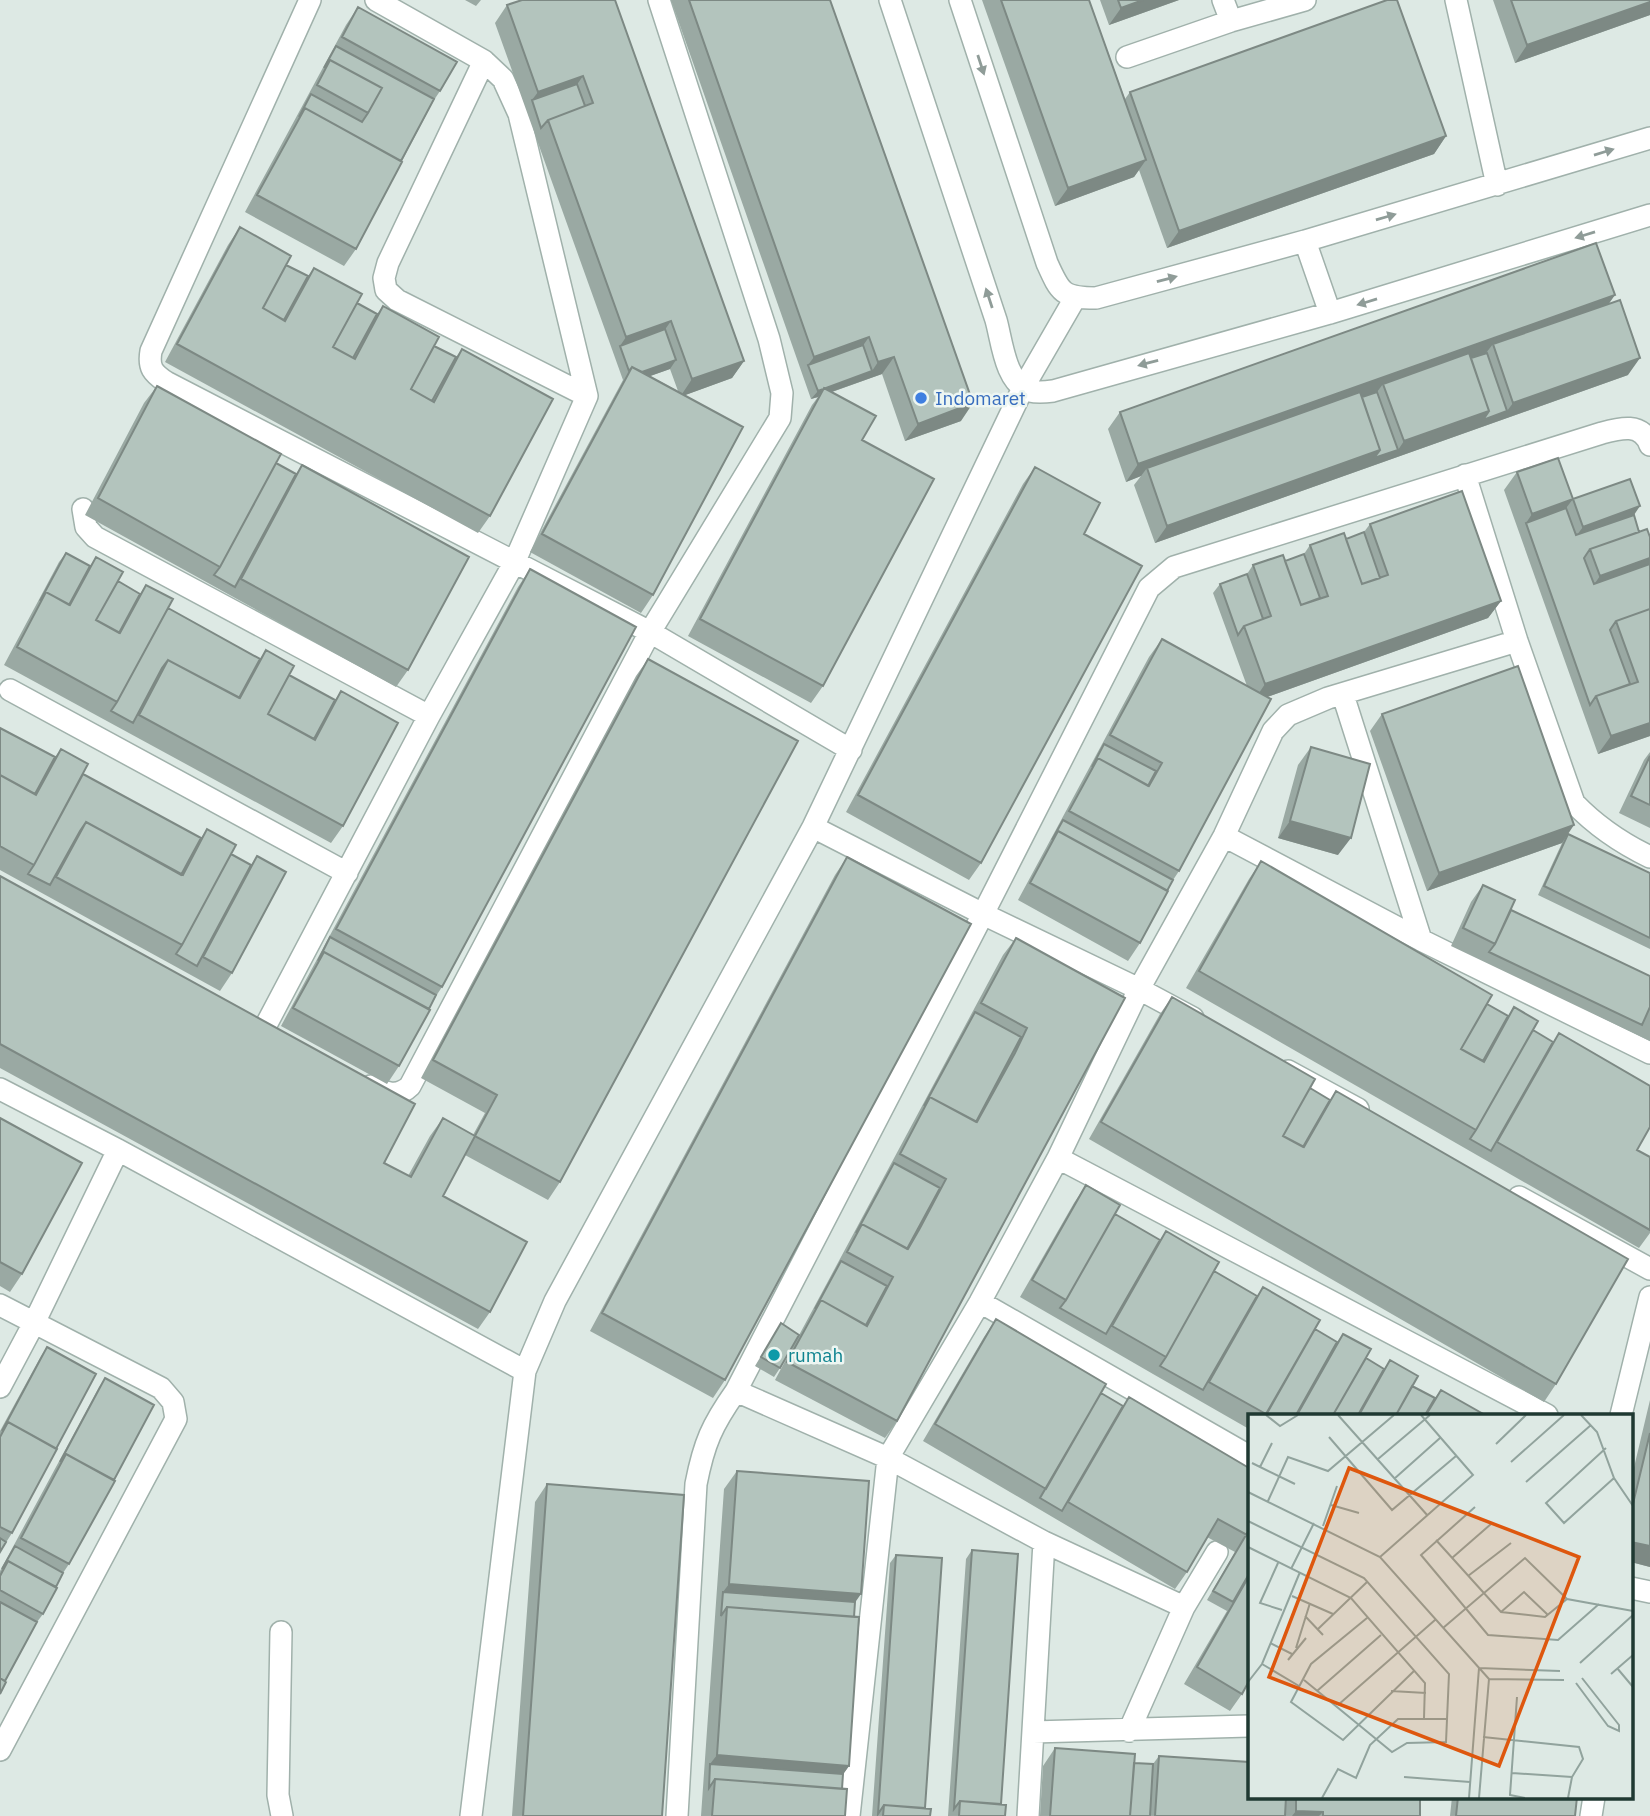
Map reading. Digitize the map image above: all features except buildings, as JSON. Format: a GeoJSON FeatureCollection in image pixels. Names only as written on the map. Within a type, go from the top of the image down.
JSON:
{"type":"FeatureCollection","features":[{"type":"Feature","properties":{"kind":"street"},"geometry":{"type":"LineString","coordinates":[[310,0],[151,351],[149,363],[153,373],[649,632],[851,750]]}},
{"type":"Feature","properties":{"kind":"street"},"geometry":{"type":"LineString","coordinates":[[288,1040],[259,1023],[347,873],[429,716],[514,563],[587,396],[519,114],[503,79],[484,61],[376,0]]}},
{"type":"Feature","properties":{"kind":"street"},"geometry":{"type":"LineString","coordinates":[[358,1079],[393,1094],[403,1093],[410,1086],[649,632],[780,418],[782,393],[769,339],[659,0]]}},
{"type":"Feature","properties":{"kind":"street"},"geometry":{"type":"LineString","coordinates":[[890,0],[996,320],[1009,369],[1023,388],[1032,392],[1053,391],[1330,313],[1650,215]]}},
{"type":"Feature","properties":{"kind":"street"},"geometry":{"type":"LineString","coordinates":[[960,0],[1047,262],[1058,288],[1075,298],[1096,298],[1305,241],[1650,138]]}},
{"type":"Feature","properties":{"kind":"street"},"geometry":{"type":"LineString","coordinates":[[1223,0],[1231,21]]}},
{"type":"Feature","properties":{"kind":"street"},"geometry":{"type":"LineString","coordinates":[[1127,57],[1231,21],[1305,0]]}},
{"type":"Feature","properties":{"kind":"street"},"geometry":{"type":"LineString","coordinates":[[1456,0],[1497,185]]}},
{"type":"Feature","properties":{"kind":"street"},"geometry":{"type":"LineString","coordinates":[[484,61],[388,263],[384,278],[386,290],[397,300],[587,396]]}},
{"type":"Feature","properties":{"kind":"street"},"geometry":{"type":"LineString","coordinates":[[1305,241],[1330,313]]}},
{"type":"Feature","properties":{"kind":"street"},"geometry":{"type":"LineString","coordinates":[[471,1816],[525,1371],[555,1301],[813,827],[1023,388],[1075,298]]}},
{"type":"Feature","properties":{"kind":"street"},"geometry":{"type":"LineString","coordinates":[[677,1816],[696,1484],[703,1451],[714,1422],[736,1391],[1149,588],[1174,567],[1626,427],[1643,433],[1650,445]]}},
{"type":"Feature","properties":{"kind":"street"},"geometry":{"type":"LineString","coordinates":[[1465,475],[1517,641],[1574,803],[1592,822],[1611,836],[1650,857]]}},
{"type":"Feature","properties":{"kind":"street"},"geometry":{"type":"LineString","coordinates":[[83,509],[86,527],[95,537],[429,716]]}},
{"type":"Feature","properties":{"kind":"street"},"geometry":{"type":"LineString","coordinates":[[849,1816],[888,1458],[980,1303],[1058,1158],[1139,989],[1224,836],[1273,732],[1288,715],[1328,698],[1517,641]]}},
{"type":"Feature","properties":{"kind":"street"},"geometry":{"type":"LineString","coordinates":[[10,690],[347,873]]}},
{"type":"Feature","properties":{"kind":"street"},"geometry":{"type":"LineString","coordinates":[[1343,695],[1421,940]]}},
{"type":"Feature","properties":{"kind":"street"},"geometry":{"type":"LineString","coordinates":[[813,827],[983,914],[1139,989],[1209,1027]]}},
{"type":"Feature","properties":{"kind":"street"},"geometry":{"type":"LineString","coordinates":[[1224,836],[1421,940],[1650,1053]]}},
{"type":"Feature","properties":{"kind":"street"},"geometry":{"type":"LineString","coordinates":[[1270,1061],[1381,1121]]}},
{"type":"Feature","properties":{"kind":"street"},"geometry":{"type":"LineString","coordinates":[[0,1089],[525,1371]]}},
{"type":"Feature","properties":{"kind":"street"},"geometry":{"type":"LineString","coordinates":[[0,1387],[118,1150]]}},
{"type":"Feature","properties":{"kind":"street"},"geometry":{"type":"LineString","coordinates":[[1058,1158],[1545,1414]]}},
{"type":"Feature","properties":{"kind":"street"},"geometry":{"type":"LineString","coordinates":[[1503,1188],[1650,1269]]}},
{"type":"Feature","properties":{"kind":"street"},"geometry":{"type":"LineString","coordinates":[[1621,1414],[1650,1297]]}},
{"type":"Feature","properties":{"kind":"street"},"geometry":{"type":"LineString","coordinates":[[980,1303],[1248,1455]]}},
{"type":"Feature","properties":{"kind":"street"},"geometry":{"type":"LineString","coordinates":[[0,1305],[161,1388],[173,1402],[176,1419],[0,1749]]}},
{"type":"Feature","properties":{"kind":"street"},"geometry":{"type":"LineString","coordinates":[[736,1391],[888,1458],[1044,1542],[1184,1607]]}},
{"type":"Feature","properties":{"kind":"street"},"geometry":{"type":"LineString","coordinates":[[1028,1816],[1044,1542]]}},
{"type":"Feature","properties":{"kind":"street"},"geometry":{"type":"LineString","coordinates":[[1129,1731],[1184,1607],[1217,1552]]}},
{"type":"Feature","properties":{"kind":"street"},"geometry":{"type":"LineString","coordinates":[[1632,1588],[1650,1592]]}},
{"type":"Feature","properties":{"kind":"street"},"geometry":{"type":"LineString","coordinates":[[281,1632],[278,1795],[282,1816]]}},
{"type":"Feature","properties":{"kind":"street"},"geometry":{"type":"LineString","coordinates":[[1033,1732],[1248,1726]]}},
{"type":"Feature","properties":{"kind":"street"},"geometry":{"type":"LineString","coordinates":[[1591,1816],[1594,1798]]}},
{"type":"Feature","properties":{"kind":"place","name":"Indomaret"},"geometry":{"type":"Point","coordinates":[921,398]}},
{"type":"Feature","properties":{"kind":"place","name":"rumah"},"geometry":{"type":"Point","coordinates":[774,1355]}}]}
